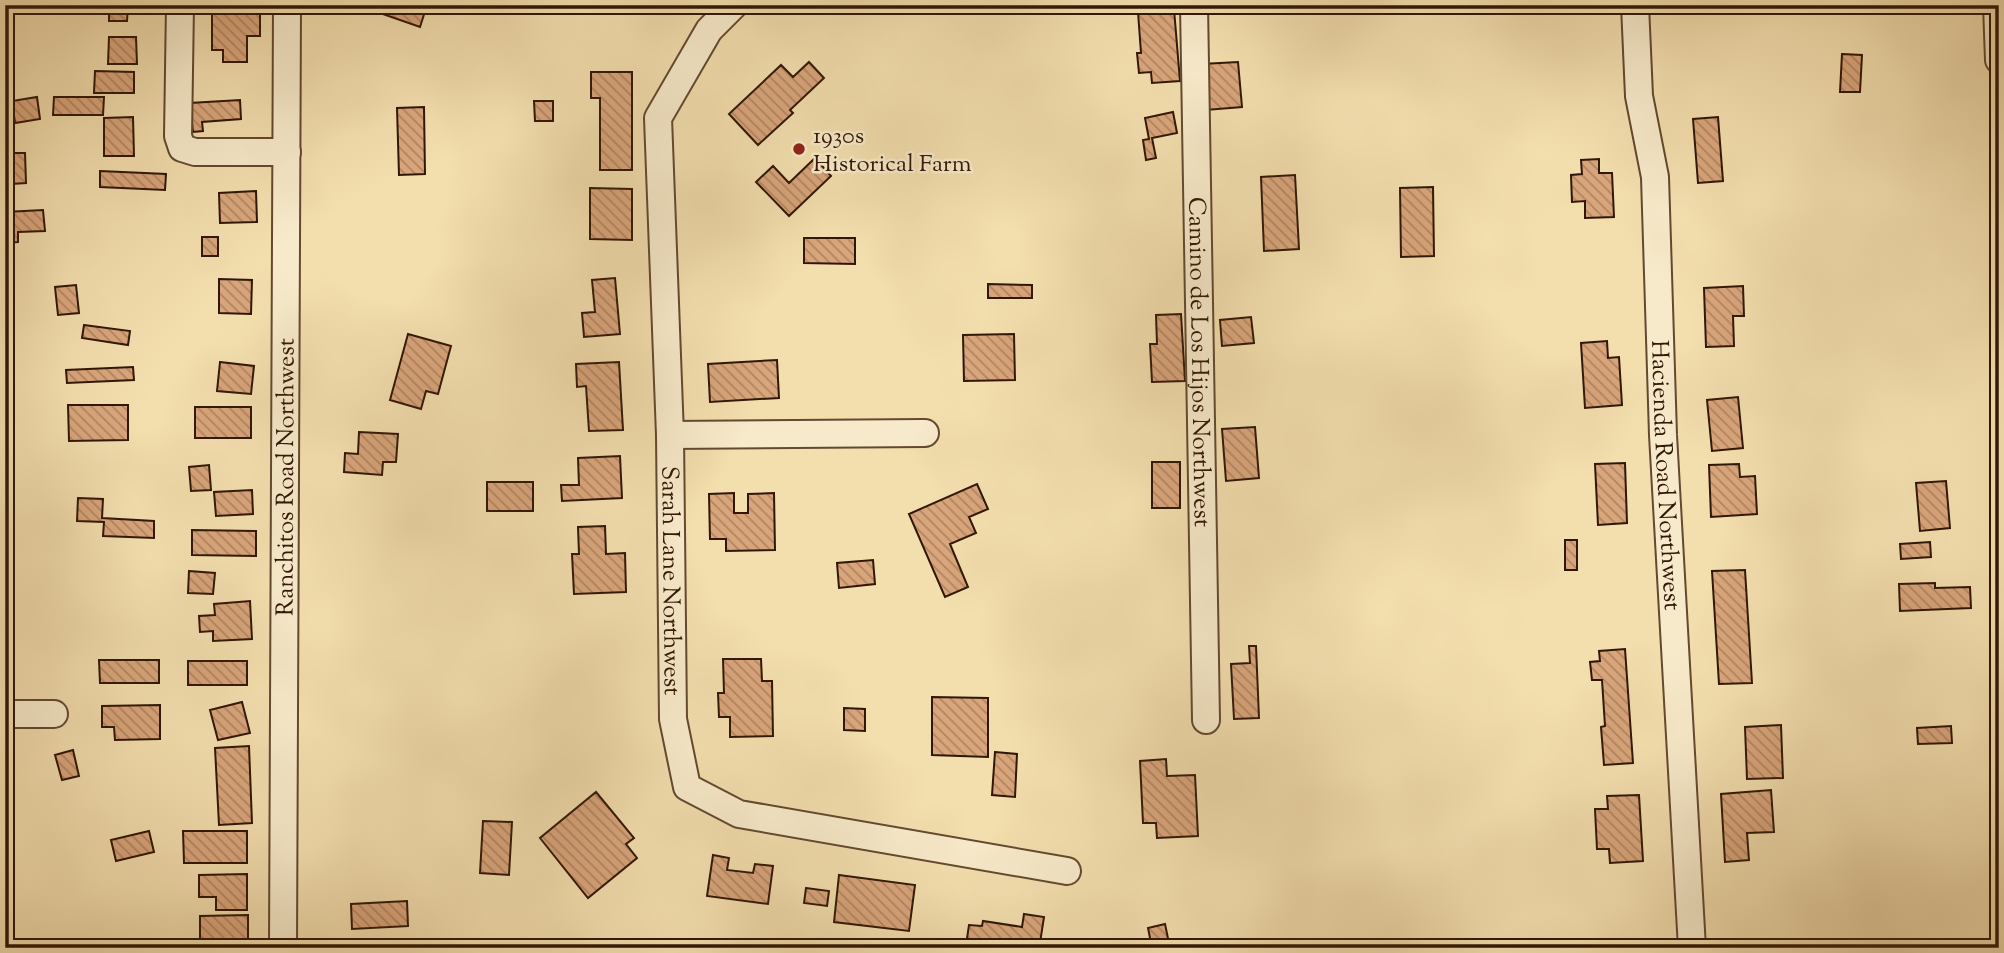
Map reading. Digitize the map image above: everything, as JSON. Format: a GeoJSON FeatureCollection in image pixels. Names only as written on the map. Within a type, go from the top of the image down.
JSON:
{"type":"FeatureCollection","features":[{"type":"Feature","properties":{"kind":"street"},"geometry":{"type":"LineString","coordinates":[[180,5],[178,136],[182,148],[195,152],[288,152]]}},
{"type":"Feature","properties":{"kind":"street","name":"Ranchitos Road Northwest"},"geometry":{"type":"LineString","coordinates":[[283,948],[287,5]]}},
{"type":"Feature","properties":{"kind":"street","name":"Sarah Lane Northwest"},"geometry":{"type":"LineString","coordinates":[[734,5],[709,30],[659,118],[670,435],[673,719],[687,788],[739,814],[1067,871]]}},
{"type":"Feature","properties":{"kind":"street","name":"Camino de Los Hijos Northwest"},"geometry":{"type":"LineString","coordinates":[[1194,5],[1206,720]]}},
{"type":"Feature","properties":{"kind":"street","name":"Hacienda Road Northwest"},"geometry":{"type":"LineString","coordinates":[[1635,5],[1639,96],[1655,177],[1663,435],[1692,948]]}},
{"type":"Feature","properties":{"kind":"street"},"geometry":{"type":"LineString","coordinates":[[1997,5],[1999,60]]}},
{"type":"Feature","properties":{"kind":"street"},"geometry":{"type":"LineString","coordinates":[[670,435],[925,433]]}},
{"type":"Feature","properties":{"kind":"street"},"geometry":{"type":"LineString","coordinates":[[5,714],[54,713]]}},
{"type":"Feature","properties":{"kind":"building"},"geometry":{"type":"Polygon","coordinates":[[[109,5],[128,5],[127,21],[109,21],[109,5]]]}},
{"type":"Feature","properties":{"kind":"building"},"geometry":{"type":"Polygon","coordinates":[[[357,5],[427,5],[420,27],[357,5]]]}},
{"type":"Feature","properties":{"kind":"building"},"geometry":{"type":"Polygon","coordinates":[[[1910,5],[1955,5],[1955,6],[1911,13],[1910,5]]]}},
{"type":"Feature","properties":{"kind":"building"},"geometry":{"type":"Polygon","coordinates":[[[212,8],[260,8],[260,36],[247,36],[247,62],[223,62],[223,50],[212,50],[212,8]]]}},
{"type":"Feature","properties":{"kind":"building"},"geometry":{"type":"Polygon","coordinates":[[[1174,9],[1180,81],[1152,83],[1151,72],[1139,73],[1137,53],[1141,53],[1138,12],[1174,9]]]}},
{"type":"Feature","properties":{"kind":"building"},"geometry":{"type":"Polygon","coordinates":[[[109,37],[136,37],[137,64],[108,64],[109,37]]]}},
{"type":"Feature","properties":{"kind":"building"},"geometry":{"type":"Polygon","coordinates":[[[1842,54],[1862,55],[1860,92],[1840,92],[1842,54]]]}},
{"type":"Feature","properties":{"kind":"building"},"geometry":{"type":"Polygon","coordinates":[[[809,62],[824,78],[790,110],[793,113],[758,145],[729,114],[781,65],[793,77],[809,62]]]}},
{"type":"Feature","properties":{"kind":"building"},"geometry":{"type":"Polygon","coordinates":[[[1238,62],[1242,107],[1206,110],[1202,64],[1238,62]]]}},
{"type":"Feature","properties":{"kind":"building"},"geometry":{"type":"Polygon","coordinates":[[[95,71],[134,72],[134,93],[94,93],[95,71]]]}},
{"type":"Feature","properties":{"kind":"building"},"geometry":{"type":"Polygon","coordinates":[[[591,72],[632,72],[632,170],[600,170],[600,98],[591,98],[591,72]]]}},
{"type":"Feature","properties":{"kind":"building"},"geometry":{"type":"Polygon","coordinates":[[[37,97],[40,119],[15,123],[12,101],[37,97]]]}},
{"type":"Feature","properties":{"kind":"building"},"geometry":{"type":"Polygon","coordinates":[[[54,97],[104,97],[103,115],[53,115],[54,97]]]}},
{"type":"Feature","properties":{"kind":"building"},"geometry":{"type":"Polygon","coordinates":[[[240,100],[241,119],[202,122],[203,131],[193,132],[190,103],[240,100]]]}},
{"type":"Feature","properties":{"kind":"building"},"geometry":{"type":"Polygon","coordinates":[[[534,101],[553,101],[553,121],[535,121],[534,101]]]}},
{"type":"Feature","properties":{"kind":"building"},"geometry":{"type":"Polygon","coordinates":[[[424,107],[425,174],[399,175],[397,108],[424,107]]]}},
{"type":"Feature","properties":{"kind":"building"},"geometry":{"type":"Polygon","coordinates":[[[1173,112],[1177,133],[1152,138],[1156,158],[1146,160],[1143,140],[1149,139],[1145,118],[1173,112]]]}},
{"type":"Feature","properties":{"kind":"building"},"geometry":{"type":"Polygon","coordinates":[[[133,117],[134,156],[104,156],[104,118],[133,117]]]}},
{"type":"Feature","properties":{"kind":"building"},"geometry":{"type":"Polygon","coordinates":[[[1718,117],[1723,181],[1698,183],[1693,119],[1718,117]]]}},
{"type":"Feature","properties":{"kind":"building"},"geometry":{"type":"Polygon","coordinates":[[[5,153],[25,153],[26,183],[11,184],[11,198],[5,198],[5,153]]]}},
{"type":"Feature","properties":{"kind":"building"},"geometry":{"type":"Polygon","coordinates":[[[815,158],[831,176],[789,216],[756,182],[773,166],[789,183],[815,158]]]}},
{"type":"Feature","properties":{"kind":"building"},"geometry":{"type":"Polygon","coordinates":[[[1599,159],[1599,173],[1612,173],[1614,217],[1585,218],[1585,201],[1572,202],[1571,175],[1582,174],[1581,160],[1599,159]]]}},
{"type":"Feature","properties":{"kind":"building"},"geometry":{"type":"Polygon","coordinates":[[[100,171],[166,174],[165,190],[100,187],[100,171]]]}},
{"type":"Feature","properties":{"kind":"building"},"geometry":{"type":"Polygon","coordinates":[[[1295,175],[1299,249],[1264,251],[1261,177],[1295,175]]]}},
{"type":"Feature","properties":{"kind":"building"},"geometry":{"type":"Polygon","coordinates":[[[1433,187],[1434,256],[1401,257],[1400,188],[1433,187]]]}},
{"type":"Feature","properties":{"kind":"building"},"geometry":{"type":"Polygon","coordinates":[[[590,188],[632,189],[632,240],[590,239],[590,188]]]}},
{"type":"Feature","properties":{"kind":"building"},"geometry":{"type":"Polygon","coordinates":[[[256,191],[257,222],[220,223],[219,193],[256,191]]]}},
{"type":"Feature","properties":{"kind":"building"},"geometry":{"type":"Polygon","coordinates":[[[43,210],[45,231],[18,232],[18,242],[5,243],[5,212],[43,210]]]}},
{"type":"Feature","properties":{"kind":"building"},"geometry":{"type":"Polygon","coordinates":[[[202,237],[218,237],[218,256],[202,256],[202,237]]]}},
{"type":"Feature","properties":{"kind":"building"},"geometry":{"type":"Polygon","coordinates":[[[804,238],[855,238],[855,264],[804,263],[804,238]]]}},
{"type":"Feature","properties":{"kind":"building"},"geometry":{"type":"Polygon","coordinates":[[[615,278],[620,334],[584,337],[582,313],[595,312],[592,280],[615,278]]]}},
{"type":"Feature","properties":{"kind":"building"},"geometry":{"type":"Polygon","coordinates":[[[219,279],[252,280],[251,314],[219,313],[219,279]]]}},
{"type":"Feature","properties":{"kind":"building"},"geometry":{"type":"Polygon","coordinates":[[[988,284],[1032,285],[1032,298],[988,298],[988,284]]]}},
{"type":"Feature","properties":{"kind":"building"},"geometry":{"type":"Polygon","coordinates":[[[76,285],[79,313],[58,315],[55,287],[76,285]]]}},
{"type":"Feature","properties":{"kind":"building"},"geometry":{"type":"Polygon","coordinates":[[[1743,286],[1744,316],[1733,316],[1734,346],[1706,347],[1704,288],[1743,286]]]}},
{"type":"Feature","properties":{"kind":"building"},"geometry":{"type":"Polygon","coordinates":[[[1181,314],[1185,381],[1152,382],[1150,344],[1157,344],[1156,315],[1181,314]]]}},
{"type":"Feature","properties":{"kind":"building"},"geometry":{"type":"Polygon","coordinates":[[[1251,317],[1254,343],[1222,346],[1220,320],[1251,317]]]}},
{"type":"Feature","properties":{"kind":"building"},"geometry":{"type":"Polygon","coordinates":[[[84,325],[130,331],[128,345],[82,338],[84,325]]]}},
{"type":"Feature","properties":{"kind":"building"},"geometry":{"type":"Polygon","coordinates":[[[408,334],[451,346],[438,394],[426,391],[421,409],[390,400],[408,334]]]}},
{"type":"Feature","properties":{"kind":"building"},"geometry":{"type":"Polygon","coordinates":[[[1014,334],[1015,380],[964,381],[963,335],[1014,334]]]}},
{"type":"Feature","properties":{"kind":"building"},"geometry":{"type":"Polygon","coordinates":[[[1607,341],[1608,358],[1619,357],[1622,405],[1585,408],[1581,343],[1607,341]]]}},
{"type":"Feature","properties":{"kind":"building"},"geometry":{"type":"Polygon","coordinates":[[[777,360],[779,398],[710,402],[708,364],[777,360]]]}},
{"type":"Feature","properties":{"kind":"building"},"geometry":{"type":"Polygon","coordinates":[[[220,362],[254,366],[251,394],[217,391],[220,362]]]}},
{"type":"Feature","properties":{"kind":"building"},"geometry":{"type":"Polygon","coordinates":[[[619,362],[623,430],[589,431],[586,386],[577,387],[576,364],[619,362]]]}},
{"type":"Feature","properties":{"kind":"building"},"geometry":{"type":"Polygon","coordinates":[[[133,367],[134,380],[67,383],[66,370],[133,367]]]}},
{"type":"Feature","properties":{"kind":"building"},"geometry":{"type":"Polygon","coordinates":[[[1738,397],[1743,448],[1712,451],[1707,400],[1738,397]]]}},
{"type":"Feature","properties":{"kind":"building"},"geometry":{"type":"Polygon","coordinates":[[[68,405],[128,405],[128,440],[69,441],[68,405]]]}},
{"type":"Feature","properties":{"kind":"building"},"geometry":{"type":"Polygon","coordinates":[[[195,407],[251,407],[251,438],[195,438],[195,407]]]}},
{"type":"Feature","properties":{"kind":"building"},"geometry":{"type":"Polygon","coordinates":[[[1255,427],[1259,478],[1226,481],[1222,429],[1255,427]]]}},
{"type":"Feature","properties":{"kind":"building"},"geometry":{"type":"Polygon","coordinates":[[[359,432],[398,434],[396,462],[383,462],[382,475],[344,472],[345,453],[358,454],[359,432]]]}},
{"type":"Feature","properties":{"kind":"building"},"geometry":{"type":"Polygon","coordinates":[[[620,456],[622,498],[562,501],[561,485],[579,485],[578,458],[620,456]]]}},
{"type":"Feature","properties":{"kind":"building"},"geometry":{"type":"Polygon","coordinates":[[[1152,462],[1180,462],[1180,508],[1152,508],[1152,462]]]}},
{"type":"Feature","properties":{"kind":"building"},"geometry":{"type":"Polygon","coordinates":[[[1625,463],[1627,523],[1598,525],[1595,464],[1625,463]]]}},
{"type":"Feature","properties":{"kind":"building"},"geometry":{"type":"Polygon","coordinates":[[[1739,464],[1740,477],[1755,476],[1757,514],[1711,517],[1709,465],[1739,464]]]}},
{"type":"Feature","properties":{"kind":"building"},"geometry":{"type":"Polygon","coordinates":[[[209,465],[211,490],[191,491],[189,467],[209,465]]]}},
{"type":"Feature","properties":{"kind":"building"},"geometry":{"type":"Polygon","coordinates":[[[1946,481],[1950,528],[1920,531],[1916,483],[1946,481]]]}},
{"type":"Feature","properties":{"kind":"building"},"geometry":{"type":"Polygon","coordinates":[[[487,482],[533,482],[533,511],[487,511],[487,482]]]}},
{"type":"Feature","properties":{"kind":"building"},"geometry":{"type":"Polygon","coordinates":[[[977,484],[988,509],[969,517],[976,533],[950,544],[968,587],[945,597],[909,514],[977,484]]]}},
{"type":"Feature","properties":{"kind":"building"},"geometry":{"type":"Polygon","coordinates":[[[252,490],[253,514],[216,516],[214,492],[252,490]]]}},
{"type":"Feature","properties":{"kind":"building"},"geometry":{"type":"Polygon","coordinates":[[[734,493],[734,513],[748,513],[748,494],[774,493],[775,550],[726,551],[726,539],[710,539],[709,494],[734,493]]]}},
{"type":"Feature","properties":{"kind":"building"},"geometry":{"type":"Polygon","coordinates":[[[78,498],[103,499],[102,518],[154,521],[154,538],[103,536],[104,522],[77,521],[78,498]]]}},
{"type":"Feature","properties":{"kind":"building"},"geometry":{"type":"Polygon","coordinates":[[[605,526],[606,554],[625,553],[626,592],[574,594],[572,554],[579,554],[578,527],[605,526]]]}},
{"type":"Feature","properties":{"kind":"building"},"geometry":{"type":"Polygon","coordinates":[[[192,530],[256,531],[256,556],[192,555],[192,530]]]}},
{"type":"Feature","properties":{"kind":"building"},"geometry":{"type":"Polygon","coordinates":[[[1565,540],[1577,540],[1577,570],[1565,570],[1565,540]]]}},
{"type":"Feature","properties":{"kind":"building"},"geometry":{"type":"Polygon","coordinates":[[[1930,542],[1931,557],[1901,559],[1900,544],[1930,542]]]}},
{"type":"Feature","properties":{"kind":"building"},"geometry":{"type":"Polygon","coordinates":[[[873,560],[875,584],[839,588],[837,563],[873,560]]]}},
{"type":"Feature","properties":{"kind":"building"},"geometry":{"type":"Polygon","coordinates":[[[1745,570],[1752,683],[1719,684],[1712,571],[1745,570]]]}},
{"type":"Feature","properties":{"kind":"building"},"geometry":{"type":"Polygon","coordinates":[[[189,571],[215,573],[213,594],[188,593],[189,571]]]}},
{"type":"Feature","properties":{"kind":"building"},"geometry":{"type":"Polygon","coordinates":[[[1935,583],[1935,588],[1970,587],[1971,608],[1900,611],[1899,584],[1935,583]]]}},
{"type":"Feature","properties":{"kind":"building"},"geometry":{"type":"Polygon","coordinates":[[[250,601],[252,639],[213,641],[213,631],[200,632],[199,616],[215,615],[214,604],[250,601]]]}},
{"type":"Feature","properties":{"kind":"building"},"geometry":{"type":"Polygon","coordinates":[[[1249,646],[1256,646],[1259,718],[1234,719],[1231,664],[1250,663],[1249,646]]]}},
{"type":"Feature","properties":{"kind":"building"},"geometry":{"type":"Polygon","coordinates":[[[1625,649],[1633,763],[1604,765],[1601,727],[1605,726],[1602,680],[1592,680],[1590,662],[1600,661],[1599,651],[1625,649]]]}},
{"type":"Feature","properties":{"kind":"building"},"geometry":{"type":"Polygon","coordinates":[[[723,659],[761,659],[762,681],[772,681],[773,736],[730,737],[730,717],[719,717],[718,693],[724,693],[723,659]]]}},
{"type":"Feature","properties":{"kind":"building"},"geometry":{"type":"Polygon","coordinates":[[[99,660],[159,660],[159,683],[100,683],[99,660]]]}},
{"type":"Feature","properties":{"kind":"building"},"geometry":{"type":"Polygon","coordinates":[[[188,661],[247,661],[247,685],[188,685],[188,661]]]}},
{"type":"Feature","properties":{"kind":"building"},"geometry":{"type":"Polygon","coordinates":[[[932,697],[988,698],[988,757],[932,755],[932,697]]]}},
{"type":"Feature","properties":{"kind":"building"},"geometry":{"type":"Polygon","coordinates":[[[242,702],[250,733],[218,740],[210,710],[242,702]]]}},
{"type":"Feature","properties":{"kind":"building"},"geometry":{"type":"Polygon","coordinates":[[[160,705],[160,739],[115,740],[114,727],[102,727],[102,706],[160,705]]]}},
{"type":"Feature","properties":{"kind":"building"},"geometry":{"type":"Polygon","coordinates":[[[844,708],[865,709],[865,731],[844,730],[844,708]]]}},
{"type":"Feature","properties":{"kind":"building"},"geometry":{"type":"Polygon","coordinates":[[[1781,725],[1783,778],[1747,779],[1745,727],[1781,725]]]}},
{"type":"Feature","properties":{"kind":"building"},"geometry":{"type":"Polygon","coordinates":[[[1951,726],[1952,743],[1918,744],[1917,728],[1951,726]]]}},
{"type":"Feature","properties":{"kind":"building"},"geometry":{"type":"Polygon","coordinates":[[[249,746],[252,823],[219,825],[215,748],[249,746]]]}},
{"type":"Feature","properties":{"kind":"building"},"geometry":{"type":"Polygon","coordinates":[[[73,750],[79,776],[62,780],[55,755],[73,750]]]}},
{"type":"Feature","properties":{"kind":"building"},"geometry":{"type":"Polygon","coordinates":[[[995,752],[1017,754],[1015,797],[992,795],[995,752]]]}},
{"type":"Feature","properties":{"kind":"building"},"geometry":{"type":"Polygon","coordinates":[[[1166,759],[1167,776],[1195,775],[1198,836],[1157,838],[1156,823],[1143,823],[1140,761],[1166,759]]]}},
{"type":"Feature","properties":{"kind":"building"},"geometry":{"type":"Polygon","coordinates":[[[1771,790],[1774,832],[1747,833],[1749,860],[1725,862],[1721,794],[1771,790]]]}},
{"type":"Feature","properties":{"kind":"building"},"geometry":{"type":"Polygon","coordinates":[[[596,792],[634,838],[626,844],[637,858],[588,898],[540,838],[596,792]]]}},
{"type":"Feature","properties":{"kind":"building"},"geometry":{"type":"Polygon","coordinates":[[[1639,795],[1643,861],[1610,863],[1609,849],[1597,849],[1595,809],[1608,809],[1607,796],[1639,795]]]}},
{"type":"Feature","properties":{"kind":"building"},"geometry":{"type":"Polygon","coordinates":[[[483,821],[512,822],[509,875],[480,873],[483,821]]]}},
{"type":"Feature","properties":{"kind":"building"},"geometry":{"type":"Polygon","coordinates":[[[149,831],[154,852],[116,861],[111,840],[149,831]]]}},
{"type":"Feature","properties":{"kind":"building"},"geometry":{"type":"Polygon","coordinates":[[[183,831],[247,831],[247,863],[184,863],[183,831]]]}},
{"type":"Feature","properties":{"kind":"building"},"geometry":{"type":"Polygon","coordinates":[[[713,855],[729,858],[727,870],[753,873],[755,864],[773,866],[768,904],[707,896],[713,855]]]}},
{"type":"Feature","properties":{"kind":"building"},"geometry":{"type":"Polygon","coordinates":[[[247,874],[247,910],[216,910],[216,897],[199,897],[199,875],[247,874]]]}},
{"type":"Feature","properties":{"kind":"building"},"geometry":{"type":"Polygon","coordinates":[[[839,875],[915,885],[909,931],[834,922],[839,875]]]}},
{"type":"Feature","properties":{"kind":"building"},"geometry":{"type":"Polygon","coordinates":[[[806,888],[829,891],[827,906],[804,903],[806,888]]]}},
{"type":"Feature","properties":{"kind":"building"},"geometry":{"type":"Polygon","coordinates":[[[407,901],[408,926],[352,929],[351,904],[407,901]]]}},
{"type":"Feature","properties":{"kind":"building"},"geometry":{"type":"Polygon","coordinates":[[[1024,914],[1044,917],[1040,943],[1031,942],[1030,948],[979,948],[966,945],[969,925],[982,926],[983,921],[1022,927],[1024,914]]]}},
{"type":"Feature","properties":{"kind":"building"},"geometry":{"type":"Polygon","coordinates":[[[248,915],[248,948],[200,948],[200,916],[248,915]]]}},
{"type":"Feature","properties":{"kind":"building"},"geometry":{"type":"Polygon","coordinates":[[[1165,924],[1170,948],[1152,948],[1148,928],[1165,924]]]}},
{"type":"Feature","properties":{"kind":"place","name":"1930s Historical Farm"},"geometry":{"type":"Point","coordinates":[799,149]}}]}
